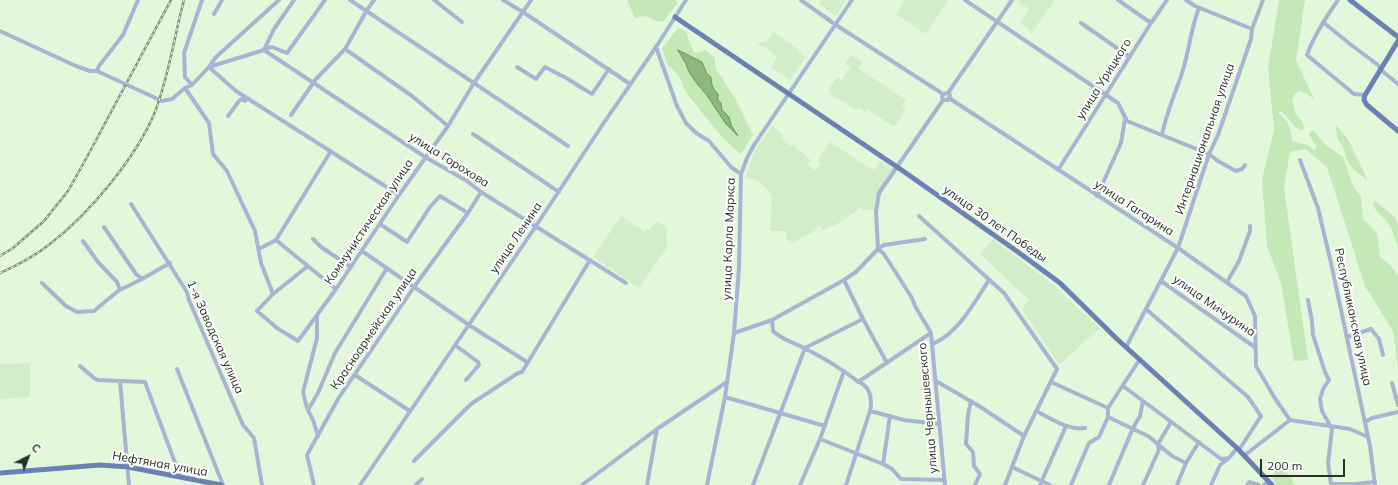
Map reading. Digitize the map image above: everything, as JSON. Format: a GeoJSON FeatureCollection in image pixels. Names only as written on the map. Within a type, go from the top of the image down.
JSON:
{"type":"FeatureCollection","features":[{"type":"Feature","properties":{"kind":"main road"},"geometry":{"type":"LineString","coordinates":[[1350,0],[1398,37]]}},
{"type":"Feature","properties":{"kind":"main road","name":"улица 30 лет Победы"},"geometry":{"type":"LineString","coordinates":[[675,17],[896,167],[1018,252],[1060,284],[1126,347],[1245,455],[1271,483]]}},
{"type":"Feature","properties":{"kind":"main road"},"geometry":{"type":"LineString","coordinates":[[1398,41],[1365,95],[1364,100],[1367,105],[1398,131]]}},
{"type":"Feature","properties":{"kind":"main road","name":"Нефтяная улица"},"geometry":{"type":"LineString","coordinates":[[0,473],[90,465],[128,468],[180,476],[222,485]]}},
{"type":"Feature","properties":{"kind":"street"},"geometry":{"type":"LineString","coordinates":[[97,71],[99,66],[123,35],[138,0]]}},
{"type":"Feature","properties":{"kind":"street"},"geometry":{"type":"LineString","coordinates":[[192,85],[185,77],[184,53],[202,0]]}},
{"type":"Feature","properties":{"kind":"street"},"geometry":{"type":"LineString","coordinates":[[214,14],[222,0]]}},
{"type":"Feature","properties":{"kind":"street"},"geometry":{"type":"LineString","coordinates":[[0,31],[76,66],[97,71],[162,101],[172,98],[185,88],[192,85],[235,38],[279,0]]}},
{"type":"Feature","properties":{"kind":"street"},"geometry":{"type":"LineString","coordinates":[[264,50],[274,29],[294,0]]}},
{"type":"Feature","properties":{"kind":"street"},"geometry":{"type":"LineString","coordinates":[[209,67],[272,47],[287,53],[325,0]]}},
{"type":"Feature","properties":{"kind":"street"},"geometry":{"type":"LineString","coordinates":[[350,0],[568,146]]}},
{"type":"Feature","properties":{"kind":"street"},"geometry":{"type":"LineString","coordinates":[[291,115],[314,82],[345,49],[366,10],[374,0]]}},
{"type":"Feature","properties":{"kind":"street"},"geometry":{"type":"LineString","coordinates":[[434,0],[462,22]]}},
{"type":"Feature","properties":{"kind":"street"},"geometry":{"type":"LineString","coordinates":[[504,0],[630,84]]}},
{"type":"Feature","properties":{"kind":"street","name":"Коммунистическая улица"},"geometry":{"type":"LineString","coordinates":[[273,294],[257,311],[277,328],[298,341],[336,289],[425,157],[448,126],[474,83],[531,0]]}},
{"type":"Feature","properties":{"kind":"street","name":"улица Ленина"},"geometry":{"type":"LineString","coordinates":[[360,485],[559,192],[686,0]]}},
{"type":"Feature","properties":{"kind":"street"},"geometry":{"type":"LineString","coordinates":[[801,0],[943,94],[948,93],[1012,0]]}},
{"type":"Feature","properties":{"kind":"street","name":"улица Карла Маркса"},"geometry":{"type":"LineString","coordinates":[[707,485],[725,397],[734,334],[739,268],[741,174],[754,145],[852,0]]}},
{"type":"Feature","properties":{"kind":"street"},"geometry":{"type":"LineString","coordinates":[[965,0],[1118,103],[1127,121],[1209,154],[1236,171],[1245,166]]}},
{"type":"Feature","properties":{"kind":"street"},"geometry":{"type":"LineString","coordinates":[[1118,0],[1151,23]]}},
{"type":"Feature","properties":{"kind":"street","name":"улица Урицкого"},"geometry":{"type":"LineString","coordinates":[[1058,170],[1151,23],[1168,0]]}},
{"type":"Feature","properties":{"kind":"street"},"geometry":{"type":"LineString","coordinates":[[1186,0],[1199,8],[1252,29]]}},
{"type":"Feature","properties":{"kind":"street","name":"Интернациональная улица"},"geometry":{"type":"LineString","coordinates":[[1126,347],[1178,248],[1209,154],[1218,135],[1251,39],[1252,29],[1263,0]]}},
{"type":"Feature","properties":{"kind":"street"},"geometry":{"type":"LineString","coordinates":[[1338,0],[1310,44],[1307,55],[1354,94],[1365,95]]}},
{"type":"Feature","properties":{"kind":"street"},"geometry":{"type":"LineString","coordinates":[[1162,135],[1183,70],[1193,23],[1199,8]]}},
{"type":"Feature","properties":{"kind":"street"},"geometry":{"type":"LineString","coordinates":[[1323,22],[1378,65],[1381,70],[1398,84]]}},
{"type":"Feature","properties":{"kind":"street"},"geometry":{"type":"LineString","coordinates":[[1081,23],[1130,57]]}},
{"type":"Feature","properties":{"kind":"street"},"geometry":{"type":"LineString","coordinates":[[656,47],[677,106],[686,123],[696,133],[709,141],[731,167],[741,174]]}},
{"type":"Feature","properties":{"kind":"street"},"geometry":{"type":"LineString","coordinates":[[345,49],[412,96],[448,126]]}},
{"type":"Feature","properties":{"kind":"street","name":"улица Горохова"},"geometry":{"type":"LineString","coordinates":[[264,50],[425,157],[467,181],[481,192],[626,283]]}},
{"type":"Feature","properties":{"kind":"street"},"geometry":{"type":"LineString","coordinates":[[209,67],[247,98],[399,195]]}},
{"type":"Feature","properties":{"kind":"street"},"geometry":{"type":"LineString","coordinates":[[517,67],[536,79],[545,67],[592,94],[609,69]]}},
{"type":"Feature","properties":{"kind":"street"},"geometry":{"type":"LineString","coordinates":[[185,88],[209,122],[212,154],[227,171],[255,231],[261,263],[273,294],[308,266]]}},
{"type":"Feature","properties":{"kind":"street"},"geometry":{"type":"LineString","coordinates":[[943,100],[948,100],[950,95],[948,93]]}},
{"type":"Feature","properties":{"kind":"street"},"geometry":{"type":"LineString","coordinates":[[878,249],[876,212],[879,193],[943,100],[943,94]]}},
{"type":"Feature","properties":{"kind":"street"},"geometry":{"type":"LineString","coordinates":[[228,116],[239,101],[242,99],[245,101],[247,98]]}},
{"type":"Feature","properties":{"kind":"street","name":"улица Гагарина"},"geometry":{"type":"LineString","coordinates":[[949,98],[1178,248],[1246,296],[1255,316],[1256,366],[1290,420]]}},
{"type":"Feature","properties":{"kind":"street"},"geometry":{"type":"LineString","coordinates":[[1097,196],[1121,143],[1126,119]]}},
{"type":"Feature","properties":{"kind":"street"},"geometry":{"type":"LineString","coordinates":[[473,134],[559,192]]}},
{"type":"Feature","properties":{"kind":"street"},"geometry":{"type":"LineString","coordinates":[[259,249],[276,240],[331,151]]}},
{"type":"Feature","properties":{"kind":"street","name":"Республиканская улица"},"geometry":{"type":"LineString","coordinates":[[1300,160],[1318,208],[1365,422],[1375,483],[1331,485]]}},
{"type":"Feature","properties":{"kind":"street","name":"Красноармейская улица"},"geometry":{"type":"LineString","coordinates":[[314,485],[307,455],[338,400],[414,287],[468,213],[481,192]]}},
{"type":"Feature","properties":{"kind":"street"},"geometry":{"type":"LineString","coordinates":[[380,224],[407,242],[430,207],[440,196],[468,213]]}},
{"type":"Feature","properties":{"kind":"street","name":"1-я Заводская улица"},"geometry":{"type":"LineString","coordinates":[[131,204],[170,263],[187,292],[189,300],[243,425],[254,438],[262,485]]}},
{"type":"Feature","properties":{"kind":"street"},"geometry":{"type":"LineString","coordinates":[[919,216],[1004,293],[1057,369],[1024,436],[1005,485]]}},
{"type":"Feature","properties":{"kind":"street"},"geometry":{"type":"LineString","coordinates":[[1227,282],[1239,261],[1250,231],[1250,226]]}},
{"type":"Feature","properties":{"kind":"street"},"geometry":{"type":"LineString","coordinates":[[104,227],[136,274],[142,280]]}},
{"type":"Feature","properties":{"kind":"street"},"geometry":{"type":"LineString","coordinates":[[313,239],[321,247],[351,267]]}},
{"type":"Feature","properties":{"kind":"street"},"geometry":{"type":"LineString","coordinates":[[734,334],[772,320],[844,280],[864,265],[878,249],[884,245],[925,239]]}},
{"type":"Feature","properties":{"kind":"street"},"geometry":{"type":"LineString","coordinates":[[276,240],[336,289]]}},
{"type":"Feature","properties":{"kind":"street"},"geometry":{"type":"LineString","coordinates":[[83,241],[98,262],[117,282],[120,290]]}},
{"type":"Feature","properties":{"kind":"street","name":"улица Чернышевского"},"geometry":{"type":"LineString","coordinates":[[878,249],[884,254],[912,298],[931,333],[945,482]]}},
{"type":"Feature","properties":{"kind":"street"},"geometry":{"type":"LineString","coordinates":[[362,250],[469,325],[527,362]]}},
{"type":"Feature","properties":{"kind":"street"},"geometry":{"type":"LineString","coordinates":[[414,461],[471,404],[518,373],[522,372],[590,260]]}},
{"type":"Feature","properties":{"kind":"street"},"geometry":{"type":"LineString","coordinates":[[42,283],[66,306],[77,312],[94,311],[120,290],[142,280],[170,263]]}},
{"type":"Feature","properties":{"kind":"street"},"geometry":{"type":"LineString","coordinates":[[308,410],[318,393],[335,353],[387,268]]}},
{"type":"Feature","properties":{"kind":"street"},"geometry":{"type":"LineString","coordinates":[[844,280],[887,363]]}},
{"type":"Feature","properties":{"kind":"street"},"geometry":{"type":"LineString","coordinates":[[933,344],[949,335],[989,280]]}},
{"type":"Feature","properties":{"kind":"street","name":"улица Мичурина"},"geometry":{"type":"LineString","coordinates":[[1161,281],[1256,348]]}},
{"type":"Feature","properties":{"kind":"street"},"geometry":{"type":"LineString","coordinates":[[1308,300],[1313,335],[1329,380],[1323,389],[1320,399],[1322,411],[1332,428],[1328,463],[1331,485]]}},
{"type":"Feature","properties":{"kind":"street"},"geometry":{"type":"LineString","coordinates":[[1146,309],[1248,397],[1261,416],[1238,449],[1220,465],[1211,485]]}},
{"type":"Feature","properties":{"kind":"street"},"geometry":{"type":"LineString","coordinates":[[317,315],[317,338],[303,392],[318,436]]}},
{"type":"Feature","properties":{"kind":"street"},"geometry":{"type":"LineString","coordinates":[[753,485],[805,348],[863,319]]}},
{"type":"Feature","properties":{"kind":"street"},"geometry":{"type":"LineString","coordinates":[[772,320],[773,331],[779,337],[805,348],[844,371],[858,382],[864,384],[868,391],[872,403],[846,485]]}},
{"type":"Feature","properties":{"kind":"street"},"geometry":{"type":"LineString","coordinates":[[1347,337],[1371,329],[1379,339],[1383,355]]}},
{"type":"Feature","properties":{"kind":"street"},"geometry":{"type":"LineString","coordinates":[[858,382],[931,333]]}},
{"type":"Feature","properties":{"kind":"street"},"geometry":{"type":"LineString","coordinates":[[455,345],[478,362],[478,365],[466,380]]}},
{"type":"Feature","properties":{"kind":"street"},"geometry":{"type":"LineString","coordinates":[[1071,485],[1089,443],[1099,437],[1108,416],[1108,408],[1140,359]]}},
{"type":"Feature","properties":{"kind":"street"},"geometry":{"type":"LineString","coordinates":[[80,366],[98,380],[144,382],[180,476]]}},
{"type":"Feature","properties":{"kind":"street"},"geometry":{"type":"LineString","coordinates":[[177,369],[222,485]]}},
{"type":"Feature","properties":{"kind":"street"},"geometry":{"type":"LineString","coordinates":[[800,485],[820,439],[844,371]]}},
{"type":"Feature","properties":{"kind":"street"},"geometry":{"type":"LineString","coordinates":[[355,375],[410,411]]}},
{"type":"Feature","properties":{"kind":"street"},"geometry":{"type":"LineString","coordinates":[[120,381],[129,485]]}},
{"type":"Feature","properties":{"kind":"street"},"geometry":{"type":"LineString","coordinates":[[936,381],[971,401],[1024,436]]}},
{"type":"Feature","properties":{"kind":"street"},"geometry":{"type":"LineString","coordinates":[[582,485],[657,429],[727,382]]}},
{"type":"Feature","properties":{"kind":"street"},"geometry":{"type":"LineString","coordinates":[[1051,382],[1108,408]]}},
{"type":"Feature","properties":{"kind":"street"},"geometry":{"type":"LineString","coordinates":[[1392,383],[1398,405]]}},
{"type":"Feature","properties":{"kind":"street"},"geometry":{"type":"LineString","coordinates":[[1123,386],[1221,459],[1229,458]]}},
{"type":"Feature","properties":{"kind":"street"},"geometry":{"type":"LineString","coordinates":[[725,397],[824,426]]}},
{"type":"Feature","properties":{"kind":"street"},"geometry":{"type":"LineString","coordinates":[[971,401],[968,415],[966,444],[973,452],[974,466],[980,474],[975,485]]}},
{"type":"Feature","properties":{"kind":"street"},"geometry":{"type":"LineString","coordinates":[[1109,485],[1133,428],[1140,416],[1143,401]]}},
{"type":"Feature","properties":{"kind":"street"},"geometry":{"type":"LineString","coordinates":[[870,411],[904,420],[939,424]]}},
{"type":"Feature","properties":{"kind":"street"},"geometry":{"type":"LineString","coordinates":[[1036,411],[1066,426],[1078,429],[1085,428]]}},
{"type":"Feature","properties":{"kind":"street"},"geometry":{"type":"LineString","coordinates":[[1365,422],[1372,418],[1398,412]]}},
{"type":"Feature","properties":{"kind":"street"},"geometry":{"type":"LineString","coordinates":[[883,464],[890,416]]}},
{"type":"Feature","properties":{"kind":"street"},"geometry":{"type":"LineString","coordinates":[[1108,416],[1148,436],[1172,456],[1186,463]]}},
{"type":"Feature","properties":{"kind":"street"},"geometry":{"type":"LineString","coordinates":[[1245,455],[1290,420],[1350,429],[1368,437]]}},
{"type":"Feature","properties":{"kind":"street"},"geometry":{"type":"LineString","coordinates":[[1143,485],[1159,450],[1158,444],[1171,422]]}},
{"type":"Feature","properties":{"kind":"street"},"geometry":{"type":"LineString","coordinates":[[1041,483],[1066,426]]}},
{"type":"Feature","properties":{"kind":"street"},"geometry":{"type":"LineString","coordinates":[[647,485],[657,429]]}},
{"type":"Feature","properties":{"kind":"street"},"geometry":{"type":"LineString","coordinates":[[820,439],[883,464],[892,469],[902,479],[945,482]]}},
{"type":"Feature","properties":{"kind":"street"},"geometry":{"type":"LineString","coordinates":[[1177,485],[1186,463],[1199,442]]}},
{"type":"Feature","properties":{"kind":"street"},"geometry":{"type":"LineString","coordinates":[[1012,467],[1041,483],[1050,485]]}},
{"type":"Feature","properties":{"kind":"street"},"geometry":{"type":"LineString","coordinates":[[416,485],[422,479]]}},
{"type":"Feature","properties":{"kind":"street"},"geometry":{"type":"LineString","coordinates":[[900,485],[902,479]]}},
{"type":"Feature","properties":{"kind":"street"},"geometry":{"type":"LineString","coordinates":[[1247,485],[1249,482],[1259,485]]}},
{"type":"Feature","properties":{"kind":"street"},"geometry":{"type":"LineString","coordinates":[[1264,485],[1271,483]]}},
{"type":"Feature","properties":{"kind":"shaded area"},"geometry":{"type":"Polygon","coordinates":[[[627,0],[676,0],[677,4],[664,21],[656,21],[644,16],[635,18],[627,0]]]}},
{"type":"Feature","properties":{"kind":"shaded area"},"geometry":{"type":"Polygon","coordinates":[[[821,0],[846,0],[836,16],[819,4],[821,0]]]}},
{"type":"Feature","properties":{"kind":"shaded area"},"geometry":{"type":"Polygon","coordinates":[[[905,0],[948,0],[926,34],[896,14],[905,0]]]}},
{"type":"Feature","properties":{"kind":"shaded area"},"geometry":{"type":"Polygon","coordinates":[[[1020,0],[1055,0],[1032,32],[1020,23],[1029,9],[1018,2],[1020,0]]]}},
{"type":"Feature","properties":{"kind":"shaded area"},"geometry":{"type":"Polygon","coordinates":[[[1279,0],[1305,0],[1296,60],[1314,99],[1300,91],[1296,93],[1292,100],[1295,112],[1303,123],[1304,128],[1302,131],[1282,112],[1278,112],[1291,131],[1292,141],[1308,145],[1315,151],[1316,146],[1309,134],[1311,131],[1314,131],[1327,146],[1343,157],[1353,186],[1361,197],[1363,219],[1377,233],[1380,257],[1390,265],[1398,275],[1398,371],[1393,331],[1365,286],[1327,167],[1305,149],[1290,152],[1284,188],[1308,360],[1294,361],[1281,283],[1267,246],[1262,180],[1274,130],[1268,68],[1279,0]]]}},
{"type":"Feature","properties":{"kind":"shaded area"},"geometry":{"type":"Polygon","coordinates":[[[678,28],[687,32],[692,48],[696,53],[705,50],[715,58],[715,67],[736,100],[753,135],[741,154],[720,134],[686,92],[676,72],[668,66],[662,48],[678,28]],[[679,51],[689,72],[698,85],[729,127],[738,135],[731,125],[729,117],[722,110],[721,103],[715,95],[710,77],[707,74],[702,62],[679,51]]]}},
{"type":"Feature","properties":{"kind":"shaded area"},"geometry":{"type":"Polygon","coordinates":[[[774,32],[790,43],[805,57],[790,80],[771,67],[777,57],[763,46],[760,46],[758,43],[766,42],[774,32]]]}},
{"type":"Feature","properties":{"kind":"shaded area"},"geometry":{"type":"Polygon","coordinates":[[[678,50],[702,62],[707,74],[711,77],[711,82],[718,94],[718,100],[721,103],[722,110],[729,117],[731,125],[738,136],[726,124],[706,94],[698,85],[689,72],[678,50]]]}},
{"type":"Feature","properties":{"kind":"shaded area"},"geometry":{"type":"Polygon","coordinates":[[[851,55],[862,62],[858,68],[906,100],[902,106],[906,109],[894,127],[867,109],[865,112],[858,107],[856,110],[829,93],[831,90],[829,89],[837,77],[842,80],[850,67],[845,64],[851,55]]]}},
{"type":"Feature","properties":{"kind":"shaded area"},"geometry":{"type":"Polygon","coordinates":[[[1336,125],[1348,139],[1368,181],[1348,163],[1343,147],[1337,138],[1336,125]]]}},
{"type":"Feature","properties":{"kind":"shaded area"},"geometry":{"type":"Polygon","coordinates":[[[772,126],[783,134],[781,137],[791,146],[793,145],[812,161],[808,165],[815,170],[820,164],[818,160],[830,142],[871,169],[875,169],[880,161],[893,169],[878,193],[875,210],[863,210],[862,207],[837,224],[823,230],[821,225],[816,228],[816,230],[793,243],[786,238],[786,231],[770,231],[772,195],[760,182],[746,177],[757,147],[772,126]]]}},
{"type":"Feature","properties":{"kind":"shaded area"},"geometry":{"type":"Polygon","coordinates":[[[1375,201],[1395,217],[1398,225],[1398,247],[1388,223],[1375,209],[1373,203],[1375,201]]]}},
{"type":"Feature","properties":{"kind":"shaded area"},"geometry":{"type":"Polygon","coordinates":[[[621,216],[645,232],[658,222],[666,227],[667,247],[639,288],[593,257],[621,216]]]}},
{"type":"Feature","properties":{"kind":"shaded area"},"geometry":{"type":"Polygon","coordinates":[[[993,239],[1056,287],[1100,328],[1059,365],[1022,309],[1029,300],[980,254],[993,239]]]}},
{"type":"Feature","properties":{"kind":"shaded area"},"geometry":{"type":"Polygon","coordinates":[[[30,363],[30,397],[0,399],[0,364],[30,363]]]}},
{"type":"Feature","properties":{"kind":"shaded area"},"geometry":{"type":"Polygon","coordinates":[[[1278,468],[1290,475],[1295,485],[1276,485],[1272,477],[1278,468]]]}},
{"type":"Feature","properties":{"kind":"railway"},"geometry":{"type":"LineString","coordinates":[[0,256],[13,248],[44,221],[68,191],[171,0]]}},
{"type":"Feature","properties":{"kind":"railway"},"geometry":{"type":"LineString","coordinates":[[0,273],[32,256],[65,232],[95,201],[124,166],[147,130],[155,112],[168,70],[184,0]]}}]}
